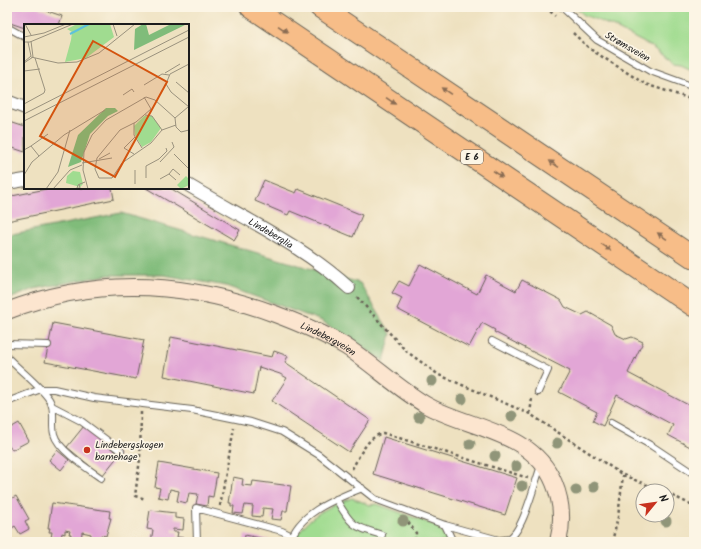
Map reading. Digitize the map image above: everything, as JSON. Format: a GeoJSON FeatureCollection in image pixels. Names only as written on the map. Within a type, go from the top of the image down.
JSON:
{"type":"FeatureCollection","features":[{"type":"Feature","properties":{"kind":"highway","name":"E 6"},"geometry":{"type":"LineString","coordinates":[[250,7],[694,306]]}},
{"type":"Feature","properties":{"kind":"highway"},"geometry":{"type":"LineString","coordinates":[[320,7],[694,258]]}},
{"type":"Feature","properties":{"kind":"street"},"geometry":{"type":"LineString","coordinates":[[7,101],[24,108]]}},
{"type":"Feature","properties":{"kind":"street"},"geometry":{"type":"LineString","coordinates":[[7,183],[24,180]]}},
{"type":"Feature","properties":{"kind":"street","name":"Lindeberglia"},"geometry":{"type":"LineString","coordinates":[[189,186],[294,247],[332,272],[349,288]]}},
{"type":"Feature","properties":{"kind":"street","name":"Lindebergveien"},"geometry":{"type":"LineString","coordinates":[[7,311],[46,298],[100,288],[145,286],[199,292],[229,299],[294,321],[334,340],[363,358],[425,404],[454,418],[522,445],[542,463],[552,478],[560,504],[561,518],[558,542]]}},
{"type":"Feature","properties":{"kind":"lane","name":"Strømsveien"},"geometry":{"type":"LineString","coordinates":[[562,7],[597,40],[650,71],[694,87]]}},
{"type":"Feature","properties":{"kind":"lane"},"geometry":{"type":"LineString","coordinates":[[7,27],[24,36]]}},
{"type":"Feature","properties":{"kind":"lane"},"geometry":{"type":"LineString","coordinates":[[492,341],[548,370],[538,392]]}},
{"type":"Feature","properties":{"kind":"lane"},"geometry":{"type":"LineString","coordinates":[[7,344],[48,345]]}},
{"type":"Feature","properties":{"kind":"lane"},"geometry":{"type":"LineString","coordinates":[[7,357],[40,389],[52,406],[81,421],[121,451]]}},
{"type":"Feature","properties":{"kind":"lane"},"geometry":{"type":"LineString","coordinates":[[7,402],[40,389],[54,389],[94,398],[192,410],[236,418],[282,432],[319,455],[375,499],[445,525],[483,536],[508,539],[513,536],[520,525],[542,463]]}},
{"type":"Feature","properties":{"kind":"lane"},"geometry":{"type":"LineString","coordinates":[[52,406],[54,436],[61,446],[78,462],[101,478]]}},
{"type":"Feature","properties":{"kind":"lane"},"geometry":{"type":"LineString","coordinates":[[611,423],[652,446],[694,474]]}},
{"type":"Feature","properties":{"kind":"lane"},"geometry":{"type":"LineString","coordinates":[[197,542],[196,508],[282,531],[291,539],[310,515],[336,499],[362,488]]}},
{"type":"Feature","properties":{"kind":"lane"},"geometry":{"type":"LineString","coordinates":[[336,499],[346,516],[355,526],[382,535]]}},
{"type":"Feature","properties":{"kind":"lane"},"geometry":{"type":"LineString","coordinates":[[445,525],[453,542]]}},
{"type":"Feature","properties":{"kind":"path"},"geometry":{"type":"LineString","coordinates":[[349,288],[406,351],[421,364],[446,379],[530,414],[623,475],[642,483]]}},
{"type":"Feature","properties":{"kind":"path"},"geometry":{"type":"LineString","coordinates":[[530,414],[531,403]]}},
{"type":"Feature","properties":{"kind":"path"},"geometry":{"type":"LineString","coordinates":[[222,496],[236,418]]}},
{"type":"Feature","properties":{"kind":"path"},"geometry":{"type":"LineString","coordinates":[[141,420],[140,459],[135,496],[146,499]]}},
{"type":"Feature","properties":{"kind":"path"},"geometry":{"type":"LineString","coordinates":[[351,470],[367,444],[375,435],[383,433],[535,481]]}},
{"type":"Feature","properties":{"kind":"path"},"geometry":{"type":"LineString","coordinates":[[612,542],[618,517],[623,475]]}},
{"type":"Feature","properties":{"kind":"path"},"geometry":{"type":"LineString","coordinates":[[675,498],[694,506]]}},
{"type":"Feature","properties":{"kind":"path"},"geometry":{"type":"LineString","coordinates":[[399,508],[415,531],[415,542]]}},
{"type":"Feature","properties":{"kind":"green space"},"geometry":{"type":"Polygon","coordinates":[[[575,7],[694,7],[694,71],[681,65],[673,64],[652,47],[612,26],[584,15],[575,7]]]}},
{"type":"Feature","properties":{"kind":"green space"},"geometry":{"type":"Polygon","coordinates":[[[121,213],[360,283],[391,334],[384,361],[322,321],[226,286],[164,275],[108,275],[34,289],[7,300],[7,235],[121,213]]]}},
{"type":"Feature","properties":{"kind":"green space"},"geometry":{"type":"Polygon","coordinates":[[[352,498],[370,505],[377,504],[437,526],[448,542],[294,542],[304,526],[311,519],[326,509],[352,498]]]}},
{"type":"Feature","properties":{"kind":"building"},"geometry":{"type":"Polygon","coordinates":[[[7,7],[36,7],[62,16],[59,24],[24,24],[24,28],[7,22],[7,7]]]}},
{"type":"Feature","properties":{"kind":"building"},"geometry":{"type":"Polygon","coordinates":[[[7,121],[24,127],[24,152],[7,146],[7,121]]]}},
{"type":"Feature","properties":{"kind":"building"},"geometry":{"type":"Polygon","coordinates":[[[264,180],[296,193],[298,189],[362,215],[353,237],[290,211],[288,215],[255,201],[264,180]]]}},
{"type":"Feature","properties":{"kind":"building"},"geometry":{"type":"Polygon","coordinates":[[[46,189],[112,189],[114,199],[7,221],[7,197],[46,189]]]}},
{"type":"Feature","properties":{"kind":"building"},"geometry":{"type":"Polygon","coordinates":[[[148,189],[172,189],[240,230],[234,240],[148,189]]]}},
{"type":"Feature","properties":{"kind":"building"},"geometry":{"type":"Polygon","coordinates":[[[420,264],[477,294],[486,275],[516,291],[522,280],[561,300],[565,307],[582,315],[588,312],[611,325],[615,334],[626,339],[632,337],[643,342],[628,373],[694,408],[694,449],[668,435],[673,425],[617,395],[603,426],[593,421],[597,412],[559,392],[570,371],[494,332],[495,330],[482,323],[469,347],[397,309],[402,298],[392,293],[399,281],[409,286],[420,264]]]}},
{"type":"Feature","properties":{"kind":"building"},"geometry":{"type":"Polygon","coordinates":[[[53,323],[144,340],[136,379],[45,362],[53,323]]]}},
{"type":"Feature","properties":{"kind":"building"},"geometry":{"type":"Polygon","coordinates":[[[171,337],[272,357],[274,351],[288,356],[285,362],[370,420],[349,452],[272,401],[287,378],[280,374],[259,367],[254,394],[164,376],[171,337]]]}},
{"type":"Feature","properties":{"kind":"building"},"geometry":{"type":"Polygon","coordinates":[[[7,414],[12,419],[7,422],[7,414]]]}},
{"type":"Feature","properties":{"kind":"building"},"geometry":{"type":"Polygon","coordinates":[[[19,423],[29,441],[12,450],[9,446],[7,447],[7,430],[19,423]]]}},
{"type":"Feature","properties":{"kind":"building"},"geometry":{"type":"Polygon","coordinates":[[[84,426],[119,455],[102,476],[67,447],[84,426]]]}},
{"type":"Feature","properties":{"kind":"building"},"geometry":{"type":"Polygon","coordinates":[[[384,437],[517,478],[505,515],[373,474],[384,437]]]}},
{"type":"Feature","properties":{"kind":"building"},"geometry":{"type":"Polygon","coordinates":[[[57,450],[69,460],[61,470],[49,460],[57,450]]]}},
{"type":"Feature","properties":{"kind":"building"},"geometry":{"type":"Polygon","coordinates":[[[159,463],[217,473],[213,497],[208,496],[207,506],[196,504],[198,494],[189,493],[187,503],[177,501],[179,491],[170,489],[168,499],[158,497],[160,488],[155,487],[159,463]]]}},
{"type":"Feature","properties":{"kind":"building"},"geometry":{"type":"Polygon","coordinates":[[[233,477],[243,479],[242,485],[252,486],[253,481],[291,486],[287,511],[283,511],[281,520],[271,519],[273,509],[263,508],[262,517],[252,516],[253,506],[245,505],[243,514],[233,513],[234,506],[231,506],[231,503],[229,503],[233,477]]]}},
{"type":"Feature","properties":{"kind":"building"},"geometry":{"type":"Polygon","coordinates":[[[16,496],[29,519],[25,521],[29,529],[20,534],[15,526],[12,528],[9,524],[7,525],[7,501],[16,496]]]}},
{"type":"Feature","properties":{"kind":"building"},"geometry":{"type":"Polygon","coordinates":[[[52,503],[110,511],[109,518],[111,518],[106,536],[101,535],[100,542],[90,542],[91,534],[82,532],[81,542],[70,541],[70,531],[65,530],[65,534],[62,533],[61,540],[51,538],[52,532],[49,532],[50,528],[48,528],[52,503]]]}},
{"type":"Feature","properties":{"kind":"building"},"geometry":{"type":"Polygon","coordinates":[[[150,510],[175,513],[175,518],[184,519],[183,530],[173,529],[173,532],[178,532],[177,537],[187,538],[186,542],[151,542],[153,530],[147,529],[150,510]]]}},
{"type":"Feature","properties":{"kind":"building"},"geometry":{"type":"Polygon","coordinates":[[[245,535],[270,540],[269,542],[244,542],[245,535]]]}},
{"type":"Feature","properties":{"kind":"place","name":"Lindebergskogen barnehage"},"geometry":{"type":"Point","coordinates":[87,450]}}]}
